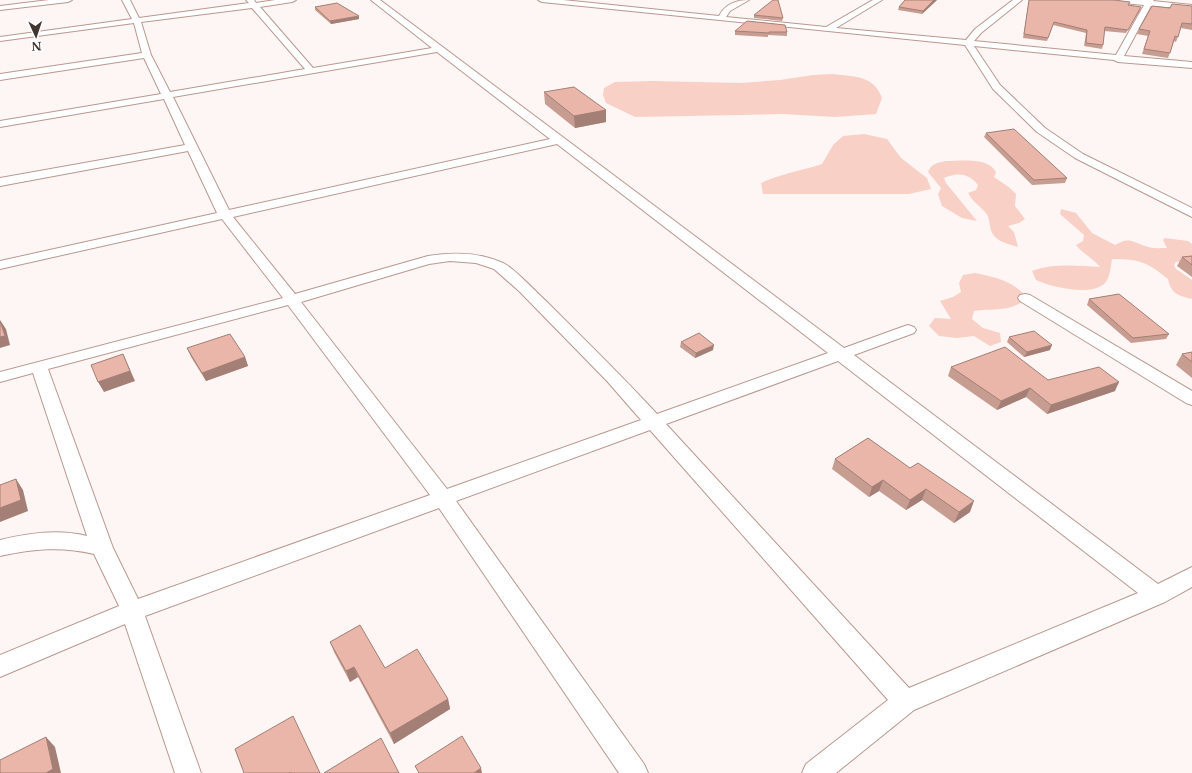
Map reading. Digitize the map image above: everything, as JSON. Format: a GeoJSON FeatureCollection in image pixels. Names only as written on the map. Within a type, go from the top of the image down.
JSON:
{"type":"FeatureCollection","features":[{"type":"Feature","properties":{"kind":"street"},"geometry":{"type":"LineString","coordinates":[[0,8],[68,0]]}},
{"type":"Feature","properties":{"kind":"street"},"geometry":{"type":"LineString","coordinates":[[126,0],[137,21],[147,56],[225,215],[292,300],[442,498],[635,773]]}},
{"type":"Feature","properties":{"kind":"street"},"geometry":{"type":"LineString","coordinates":[[0,40],[252,3],[292,0]]}},
{"type":"Feature","properties":{"kind":"street"},"geometry":{"type":"LineString","coordinates":[[375,0],[1157,595]]}},
{"type":"Feature","properties":{"kind":"street"},"geometry":{"type":"LineString","coordinates":[[542,0],[722,20],[1192,65]]}},
{"type":"Feature","properties":{"kind":"street"},"geometry":{"type":"LineString","coordinates":[[601,6],[609,0]]}},
{"type":"Feature","properties":{"kind":"street"},"geometry":{"type":"LineString","coordinates":[[722,20],[723,14],[726,10],[745,0]]}},
{"type":"Feature","properties":{"kind":"street"},"geometry":{"type":"LineString","coordinates":[[828,29],[878,0]]}},
{"type":"Feature","properties":{"kind":"street"},"geometry":{"type":"LineString","coordinates":[[968,43],[978,31],[1018,0]]}},
{"type":"Feature","properties":{"kind":"street"},"geometry":{"type":"LineString","coordinates":[[1113,0],[1148,1],[1192,7]]}},
{"type":"Feature","properties":{"kind":"street"},"geometry":{"type":"LineString","coordinates":[[1118,58],[1148,1]]}},
{"type":"Feature","properties":{"kind":"street"},"geometry":{"type":"LineString","coordinates":[[252,3],[310,70]]}},
{"type":"Feature","properties":{"kind":"street"},"geometry":{"type":"LineString","coordinates":[[968,43],[996,87],[1041,130],[1079,156],[1192,213]]}},
{"type":"Feature","properties":{"kind":"street"},"geometry":{"type":"LineString","coordinates":[[0,124],[439,48]]}},
{"type":"Feature","properties":{"kind":"street"},"geometry":{"type":"LineString","coordinates":[[0,77],[147,56]]}},
{"type":"Feature","properties":{"kind":"street"},"geometry":{"type":"LineString","coordinates":[[0,265],[559,140]]}},
{"type":"Feature","properties":{"kind":"street"},"geometry":{"type":"LineString","coordinates":[[0,182],[191,147]]}},
{"type":"Feature","properties":{"kind":"street"},"geometry":{"type":"LineString","coordinates":[[0,377],[292,300],[428,260],[450,257],[477,259],[499,266],[524,288],[613,377],[905,702]]}},
{"type":"Feature","properties":{"kind":"street"},"geometry":{"type":"LineString","coordinates":[[1025,298],[1192,399]]}},
{"type":"Feature","properties":{"kind":"street"},"geometry":{"type":"LineString","coordinates":[[0,666],[132,611],[908,330]]}},
{"type":"Feature","properties":{"kind":"street"},"geometry":{"type":"LineString","coordinates":[[39,366],[102,548],[132,611],[188,773]]}},
{"type":"Feature","properties":{"kind":"street"},"geometry":{"type":"LineString","coordinates":[[0,548],[29,541],[54,539],[73,541],[102,548]]}},
{"type":"Feature","properties":{"kind":"street"},"geometry":{"type":"LineString","coordinates":[[814,773],[905,702],[1157,595],[1192,576]]}},
{"type":"Feature","properties":{"kind":"shaded area"},"geometry":{"type":"Polygon","coordinates":[[[833,74],[862,78],[874,85],[882,98],[876,114],[835,117],[783,114],[635,117],[606,103],[603,95],[604,88],[615,82],[653,81],[740,83],[833,74]]]}},
{"type":"Feature","properties":{"kind":"shaded area"},"geometry":{"type":"Polygon","coordinates":[[[864,134],[887,139],[901,158],[927,178],[931,189],[909,194],[763,194],[761,183],[776,177],[822,164],[833,145],[843,136],[864,134]]]}},
{"type":"Feature","properties":{"kind":"shaded area"},"geometry":{"type":"Polygon","coordinates":[[[946,161],[974,161],[987,164],[996,172],[994,177],[1016,194],[1015,206],[1025,219],[1019,223],[1008,226],[1014,232],[1018,247],[1000,241],[991,231],[987,215],[968,193],[976,190],[978,185],[971,178],[958,174],[944,178],[946,183],[977,221],[962,218],[942,206],[938,194],[941,188],[928,172],[933,165],[946,161]]]}},
{"type":"Feature","properties":{"kind":"shaded area"},"geometry":{"type":"Polygon","coordinates":[[[1061,209],[1076,213],[1092,233],[1115,245],[1127,240],[1150,248],[1167,248],[1163,240],[1165,238],[1188,241],[1192,244],[1192,260],[1176,262],[1174,265],[1176,269],[1192,280],[1192,299],[1176,294],[1171,288],[1168,279],[1148,265],[1130,260],[1112,259],[1107,281],[1099,287],[1091,289],[1081,290],[1061,288],[1036,280],[1032,271],[1040,268],[1066,266],[1100,267],[1076,245],[1083,241],[1084,235],[1060,214],[1061,209]]]}},
{"type":"Feature","properties":{"kind":"shaded area"},"geometry":{"type":"Polygon","coordinates":[[[975,273],[1004,281],[1016,287],[1027,298],[1021,303],[1008,308],[974,311],[972,319],[983,328],[1000,333],[1001,342],[990,346],[974,336],[957,338],[939,336],[929,326],[935,318],[951,319],[940,301],[953,297],[961,292],[959,283],[963,275],[975,273]]]}},
{"type":"Feature","properties":{"kind":"building"},"geometry":{"type":"Polygon","coordinates":[[[773,0],[778,0],[783,18],[754,15],[773,0]]]}},
{"type":"Feature","properties":{"kind":"building"},"geometry":{"type":"Polygon","coordinates":[[[905,0],[934,0],[923,11],[899,7],[905,0]]]}},
{"type":"Feature","properties":{"kind":"building"},"geometry":{"type":"Polygon","coordinates":[[[1029,0],[1114,0],[1130,2],[1128,5],[1141,7],[1128,30],[1105,27],[1103,45],[1086,43],[1087,30],[1054,22],[1048,38],[1024,34],[1029,0]]]}},
{"type":"Feature","properties":{"kind":"building"},"geometry":{"type":"Polygon","coordinates":[[[337,3],[359,16],[330,21],[315,7],[337,3]]]}},
{"type":"Feature","properties":{"kind":"building"},"geometry":{"type":"Polygon","coordinates":[[[1172,4],[1192,6],[1192,24],[1182,23],[1178,37],[1175,36],[1170,53],[1144,49],[1150,31],[1139,29],[1152,6],[1170,8],[1172,4]]]}},
{"type":"Feature","properties":{"kind":"building"},"geometry":{"type":"Polygon","coordinates":[[[747,21],[785,25],[787,32],[769,33],[735,31],[747,21]]]}},
{"type":"Feature","properties":{"kind":"building"},"geometry":{"type":"Polygon","coordinates":[[[574,87],[606,110],[574,116],[544,92],[574,87]]]}},
{"type":"Feature","properties":{"kind":"building"},"geometry":{"type":"Polygon","coordinates":[[[1014,129],[1067,178],[1034,180],[986,133],[1014,129]]]}},
{"type":"Feature","properties":{"kind":"building"},"geometry":{"type":"Polygon","coordinates":[[[1192,256],[1192,265],[1182,257],[1192,256]]]}},
{"type":"Feature","properties":{"kind":"building"},"geometry":{"type":"Polygon","coordinates":[[[1119,294],[1169,334],[1133,338],[1089,299],[1119,294]]]}},
{"type":"Feature","properties":{"kind":"building"},"geometry":{"type":"Polygon","coordinates":[[[0,321],[5,336],[0,337],[0,321]]]}},
{"type":"Feature","properties":{"kind":"building"},"geometry":{"type":"Polygon","coordinates":[[[1034,331],[1052,345],[1027,352],[1009,337],[1034,331]]]}},
{"type":"Feature","properties":{"kind":"building"},"geometry":{"type":"Polygon","coordinates":[[[699,333],[714,345],[696,353],[681,342],[699,333]]]}},
{"type":"Feature","properties":{"kind":"building"},"geometry":{"type":"Polygon","coordinates":[[[230,334],[245,357],[202,373],[187,348],[230,334]]]}},
{"type":"Feature","properties":{"kind":"building"},"geometry":{"type":"Polygon","coordinates":[[[1005,347],[1048,380],[1099,367],[1119,382],[1051,405],[1030,388],[1001,401],[951,367],[1005,347]]]}},
{"type":"Feature","properties":{"kind":"building"},"geometry":{"type":"Polygon","coordinates":[[[1192,352],[1192,362],[1182,354],[1192,352]]]}},
{"type":"Feature","properties":{"kind":"building"},"geometry":{"type":"Polygon","coordinates":[[[123,354],[130,371],[98,382],[91,365],[123,354]]]}},
{"type":"Feature","properties":{"kind":"building"},"geometry":{"type":"Polygon","coordinates":[[[868,438],[910,468],[918,463],[974,501],[959,512],[926,489],[910,500],[883,480],[872,487],[835,459],[868,438]]]}},
{"type":"Feature","properties":{"kind":"building"},"geometry":{"type":"Polygon","coordinates":[[[16,479],[21,500],[0,508],[0,485],[16,479]]]}},
{"type":"Feature","properties":{"kind":"building"},"geometry":{"type":"Polygon","coordinates":[[[360,625],[385,668],[417,649],[448,699],[390,733],[354,667],[346,671],[330,642],[360,625]]]}},
{"type":"Feature","properties":{"kind":"building"},"geometry":{"type":"Polygon","coordinates":[[[293,716],[320,773],[244,773],[235,749],[293,716]]]}},
{"type":"Feature","properties":{"kind":"building"},"geometry":{"type":"Polygon","coordinates":[[[462,736],[481,768],[474,773],[419,773],[415,766],[462,736]]]}},
{"type":"Feature","properties":{"kind":"building"},"geometry":{"type":"Polygon","coordinates":[[[46,737],[53,769],[46,773],[0,773],[0,760],[46,737]]]}},
{"type":"Feature","properties":{"kind":"building"},"geometry":{"type":"Polygon","coordinates":[[[381,738],[399,773],[324,773],[381,738]]]}}]}
